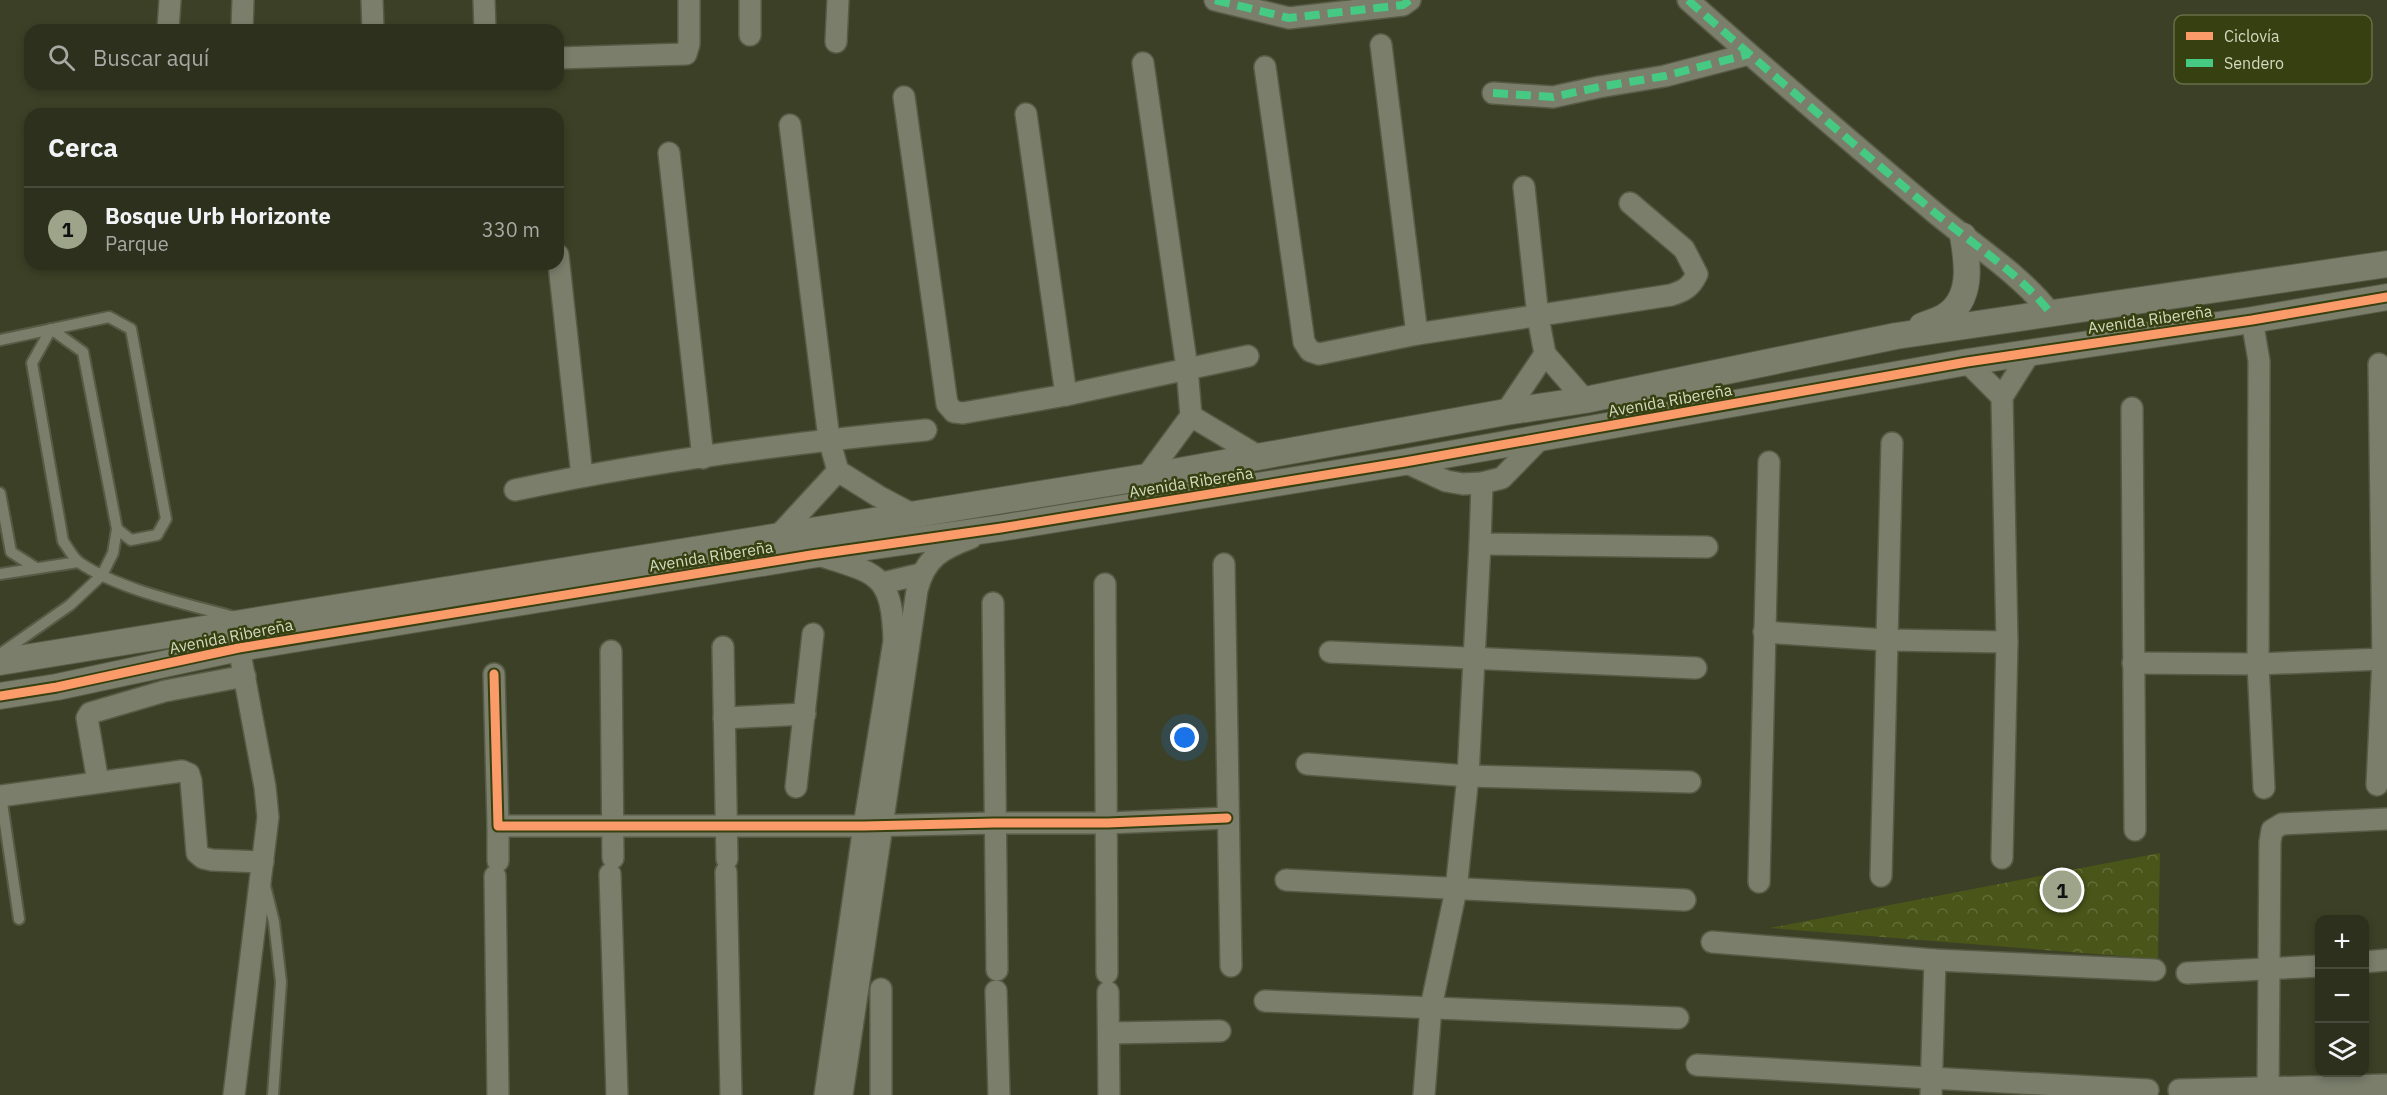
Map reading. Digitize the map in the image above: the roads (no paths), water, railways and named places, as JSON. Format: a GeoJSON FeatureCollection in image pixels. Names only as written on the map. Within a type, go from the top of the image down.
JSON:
{"type":"FeatureCollection","features":[{"type":"Feature","properties":{"kind":"street"},"geometry":{"type":"LineString","coordinates":[[168,24],[170,0]]}},
{"type":"Feature","properties":{"kind":"street"},"geometry":{"type":"LineString","coordinates":[[242,24],[243,0]]}},
{"type":"Feature","properties":{"kind":"street"},"geometry":{"type":"LineString","coordinates":[[372,0],[373,24]]}},
{"type":"Feature","properties":{"kind":"street"},"geometry":{"type":"LineString","coordinates":[[484,0],[485,24]]}},
{"type":"Feature","properties":{"kind":"street"},"geometry":{"type":"LineString","coordinates":[[564,58],[686,54],[689,45],[689,0]]}},
{"type":"Feature","properties":{"kind":"street"},"geometry":{"type":"LineString","coordinates":[[750,0],[750,35]]}},
{"type":"Feature","properties":{"kind":"street"},"geometry":{"type":"LineString","coordinates":[[836,42],[838,0]]}},
{"type":"Feature","properties":{"kind":"street"},"geometry":{"type":"LineString","coordinates":[[1215,0],[1289,18],[1403,5],[1410,0]]}},
{"type":"Feature","properties":{"kind":"street"},"geometry":{"type":"LineString","coordinates":[[1688,0],[1963,236],[2037,295],[2051,314]]}},
{"type":"Feature","properties":{"kind":"street"},"geometry":{"type":"LineString","coordinates":[[1381,45],[1417,334]]}},
{"type":"Feature","properties":{"kind":"street"},"geometry":{"type":"LineString","coordinates":[[1492,93],[1553,97],[1665,76],[1749,54]]}},
{"type":"Feature","properties":{"kind":"street"},"geometry":{"type":"LineString","coordinates":[[1143,63],[1187,368],[1191,416],[1146,477]]}},
{"type":"Feature","properties":{"kind":"street"},"geometry":{"type":"LineString","coordinates":[[1265,67],[1304,342],[1310,351],[1319,354],[1417,334],[1538,317],[1671,295],[1683,291],[1693,284],[1697,274],[1683,249],[1630,204]]}},
{"type":"Feature","properties":{"kind":"street"},"geometry":{"type":"LineString","coordinates":[[904,97],[947,404],[954,412],[963,413],[1066,395],[1248,356]]}},
{"type":"Feature","properties":{"kind":"street"},"geometry":{"type":"LineString","coordinates":[[1026,114],[1066,395]]}},
{"type":"Feature","properties":{"kind":"street"},"geometry":{"type":"LineString","coordinates":[[790,124],[829,439],[838,471],[912,514]]}},
{"type":"Feature","properties":{"kind":"street"},"geometry":{"type":"LineString","coordinates":[[669,153],[703,458]]}},
{"type":"Feature","properties":{"kind":"street"},"geometry":{"type":"LineString","coordinates":[[1524,187],[1538,317],[1545,354],[1585,400]]}},
{"type":"Feature","properties":{"kind":"street"},"geometry":{"type":"LineString","coordinates":[[1896,336],[1944,317],[1959,302],[1967,279],[1968,261],[1963,236]]}},
{"type":"Feature","properties":{"kind":"street","name":"Avenida Ribereña"},"geometry":{"type":"LineString","coordinates":[[0,662],[1146,477],[1506,412],[1585,400],[1896,336],[2387,264]]}},
{"type":"Feature","properties":{"kind":"street"},"geometry":{"type":"LineString","coordinates":[[560,270],[582,476]]}},
{"type":"Feature","properties":{"kind":"street","name":"Avenida Ribereña"},"geometry":{"type":"LineString","coordinates":[[0,696],[57,687],[239,648],[816,554],[1001,528],[1406,462],[2031,351],[2252,320],[2387,297]]}},
{"type":"Feature","properties":{"kind":"street"},"geometry":{"type":"LineString","coordinates":[[2252,320],[2259,361],[2258,664],[2264,788]]}},
{"type":"Feature","properties":{"kind":"street"},"geometry":{"type":"LineString","coordinates":[[2002,858],[2007,642],[2002,397],[2031,351]]}},
{"type":"Feature","properties":{"kind":"street"},"geometry":{"type":"LineString","coordinates":[[1506,412],[1545,354]]}},
{"type":"Feature","properties":{"kind":"street"},"geometry":{"type":"LineString","coordinates":[[1967,362],[2002,397]]}},
{"type":"Feature","properties":{"kind":"street"},"geometry":{"type":"LineString","coordinates":[[2377,785],[2383,659],[2379,364]]}},
{"type":"Feature","properties":{"kind":"street"},"geometry":{"type":"LineString","coordinates":[[2132,408],[2135,830]]}},
{"type":"Feature","properties":{"kind":"street"},"geometry":{"type":"LineString","coordinates":[[1191,416],[1258,456]]}},
{"type":"Feature","properties":{"kind":"street"},"geometry":{"type":"LineString","coordinates":[[515,490],[582,476],[829,439],[926,430]]}},
{"type":"Feature","properties":{"kind":"street"},"geometry":{"type":"LineString","coordinates":[[1406,462],[1446,481],[1463,484],[1482,483],[1502,478],[1540,439]]}},
{"type":"Feature","properties":{"kind":"street"},"geometry":{"type":"LineString","coordinates":[[1881,876],[1892,443]]}},
{"type":"Feature","properties":{"kind":"street"},"geometry":{"type":"LineString","coordinates":[[1759,882],[1769,462]]}},
{"type":"Feature","properties":{"kind":"street"},"geometry":{"type":"LineString","coordinates":[[779,535],[838,471]]}},
{"type":"Feature","properties":{"kind":"street"},"geometry":{"type":"LineString","coordinates":[[1424,1095],[1431,1007],[1456,890],[1468,776],[1476,659],[1482,483]]}},
{"type":"Feature","properties":{"kind":"street"},"geometry":{"type":"LineString","coordinates":[[825,1095],[921,574],[934,556],[948,547],[1001,528]]}},
{"type":"Feature","properties":{"kind":"street"},"geometry":{"type":"LineString","coordinates":[[1480,544],[1707,547]]}},
{"type":"Feature","properties":{"kind":"street"},"geometry":{"type":"LineString","coordinates":[[816,554],[872,573],[883,583],[893,615],[894,641],[842,1095]]}},
{"type":"Feature","properties":{"kind":"street"},"geometry":{"type":"LineString","coordinates":[[1224,564],[1231,966]]}},
{"type":"Feature","properties":{"kind":"street"},"geometry":{"type":"LineString","coordinates":[[883,583],[921,574]]}},
{"type":"Feature","properties":{"kind":"street"},"geometry":{"type":"LineString","coordinates":[[1105,584],[1109,1095]]}},
{"type":"Feature","properties":{"kind":"street"},"geometry":{"type":"LineString","coordinates":[[993,603],[997,970]]}},
{"type":"Feature","properties":{"kind":"street"},"geometry":{"type":"LineString","coordinates":[[1764,632],[1887,640],[2007,642]]}},
{"type":"Feature","properties":{"kind":"street"},"geometry":{"type":"LineString","coordinates":[[796,787],[813,634]]}},
{"type":"Feature","properties":{"kind":"street"},"geometry":{"type":"LineString","coordinates":[[234,1095],[268,817],[266,787],[239,648]]}},
{"type":"Feature","properties":{"kind":"street"},"geometry":{"type":"LineString","coordinates":[[723,648],[730,1095]]}},
{"type":"Feature","properties":{"kind":"street"},"geometry":{"type":"LineString","coordinates":[[611,651],[612,866],[617,1095]]}},
{"type":"Feature","properties":{"kind":"street"},"geometry":{"type":"LineString","coordinates":[[1329,652],[1696,668]]}},
{"type":"Feature","properties":{"kind":"street"},"geometry":{"type":"LineString","coordinates":[[2133,663],[2258,664],[2383,659]]}},
{"type":"Feature","properties":{"kind":"street"},"geometry":{"type":"LineString","coordinates":[[494,674],[498,826],[496,868],[498,1095]]}},
{"type":"Feature","properties":{"kind":"street"},"geometry":{"type":"LineString","coordinates":[[98,782],[87,718],[90,713],[165,691],[245,676]]}},
{"type":"Feature","properties":{"kind":"street"},"geometry":{"type":"LineString","coordinates":[[724,718],[805,714]]}},
{"type":"Feature","properties":{"kind":"street"},"geometry":{"type":"LineString","coordinates":[[1307,764],[1468,776],[1690,782]]}},
{"type":"Feature","properties":{"kind":"street"},"geometry":{"type":"LineString","coordinates":[[0,796],[182,771],[189,774],[191,781],[197,853],[203,858],[263,868]]}},
{"type":"Feature","properties":{"kind":"street"},"geometry":{"type":"LineString","coordinates":[[498,826],[873,826],[1108,823],[1227,818]]}},
{"type":"Feature","properties":{"kind":"street"},"geometry":{"type":"LineString","coordinates":[[2268,1091],[2270,842],[2272,830],[2282,824],[2387,819]]}},
{"type":"Feature","properties":{"kind":"street"},"geometry":{"type":"LineString","coordinates":[[1286,880],[1685,900]]}},
{"type":"Feature","properties":{"kind":"street"},"geometry":{"type":"LineString","coordinates":[[1712,942],[1935,960],[2155,970]]}},
{"type":"Feature","properties":{"kind":"street"},"geometry":{"type":"LineString","coordinates":[[1931,1087],[1935,960]]}},
{"type":"Feature","properties":{"kind":"street"},"geometry":{"type":"LineString","coordinates":[[2369,962],[2387,960]]}},
{"type":"Feature","properties":{"kind":"street"},"geometry":{"type":"LineString","coordinates":[[2187,973],[2315,966]]}},
{"type":"Feature","properties":{"kind":"street"},"geometry":{"type":"LineString","coordinates":[[881,989],[881,1095]]}},
{"type":"Feature","properties":{"kind":"street"},"geometry":{"type":"LineString","coordinates":[[996,991],[999,1095]]}},
{"type":"Feature","properties":{"kind":"street"},"geometry":{"type":"LineString","coordinates":[[1264,1001],[1678,1018]]}},
{"type":"Feature","properties":{"kind":"street"},"geometry":{"type":"LineString","coordinates":[[1109,1034],[1220,1031]]}},
{"type":"Feature","properties":{"kind":"street"},"geometry":{"type":"LineString","coordinates":[[1697,1065],[1931,1087],[2148,1090]]}},
{"type":"Feature","properties":{"kind":"street"},"geometry":{"type":"LineString","coordinates":[[2179,1090],[2268,1091],[2386,1085]]}},
{"type":"Feature","properties":{"kind":"lane"},"geometry":{"type":"LineString","coordinates":[[0,340],[109,317],[131,329],[166,519],[158,535],[131,540],[117,530]]}},
{"type":"Feature","properties":{"kind":"lane"},"geometry":{"type":"LineString","coordinates":[[0,654],[70,605],[102,575],[112,553],[117,530],[83,352],[51,329]]}},
{"type":"Feature","properties":{"kind":"lane"},"geometry":{"type":"LineString","coordinates":[[51,329],[32,363],[63,541],[78,562],[102,575],[155,595],[247,621]]}},
{"type":"Feature","properties":{"kind":"lane"},"geometry":{"type":"LineString","coordinates":[[0,494],[11,552],[36,568]]}},
{"type":"Feature","properties":{"kind":"lane"},"geometry":{"type":"LineString","coordinates":[[0,574],[78,562]]}},
{"type":"Feature","properties":{"kind":"lane"},"geometry":{"type":"LineString","coordinates":[[0,796],[19,920]]}},
{"type":"Feature","properties":{"kind":"lane"},"geometry":{"type":"LineString","coordinates":[[263,868],[274,922],[281,982],[273,1095]]}},
{"type":"Feature","properties":{"kind":"place","name":"Bosque Urb Horizonte"},"geometry":{"type":"Point","coordinates":[2062,890]}}]}
